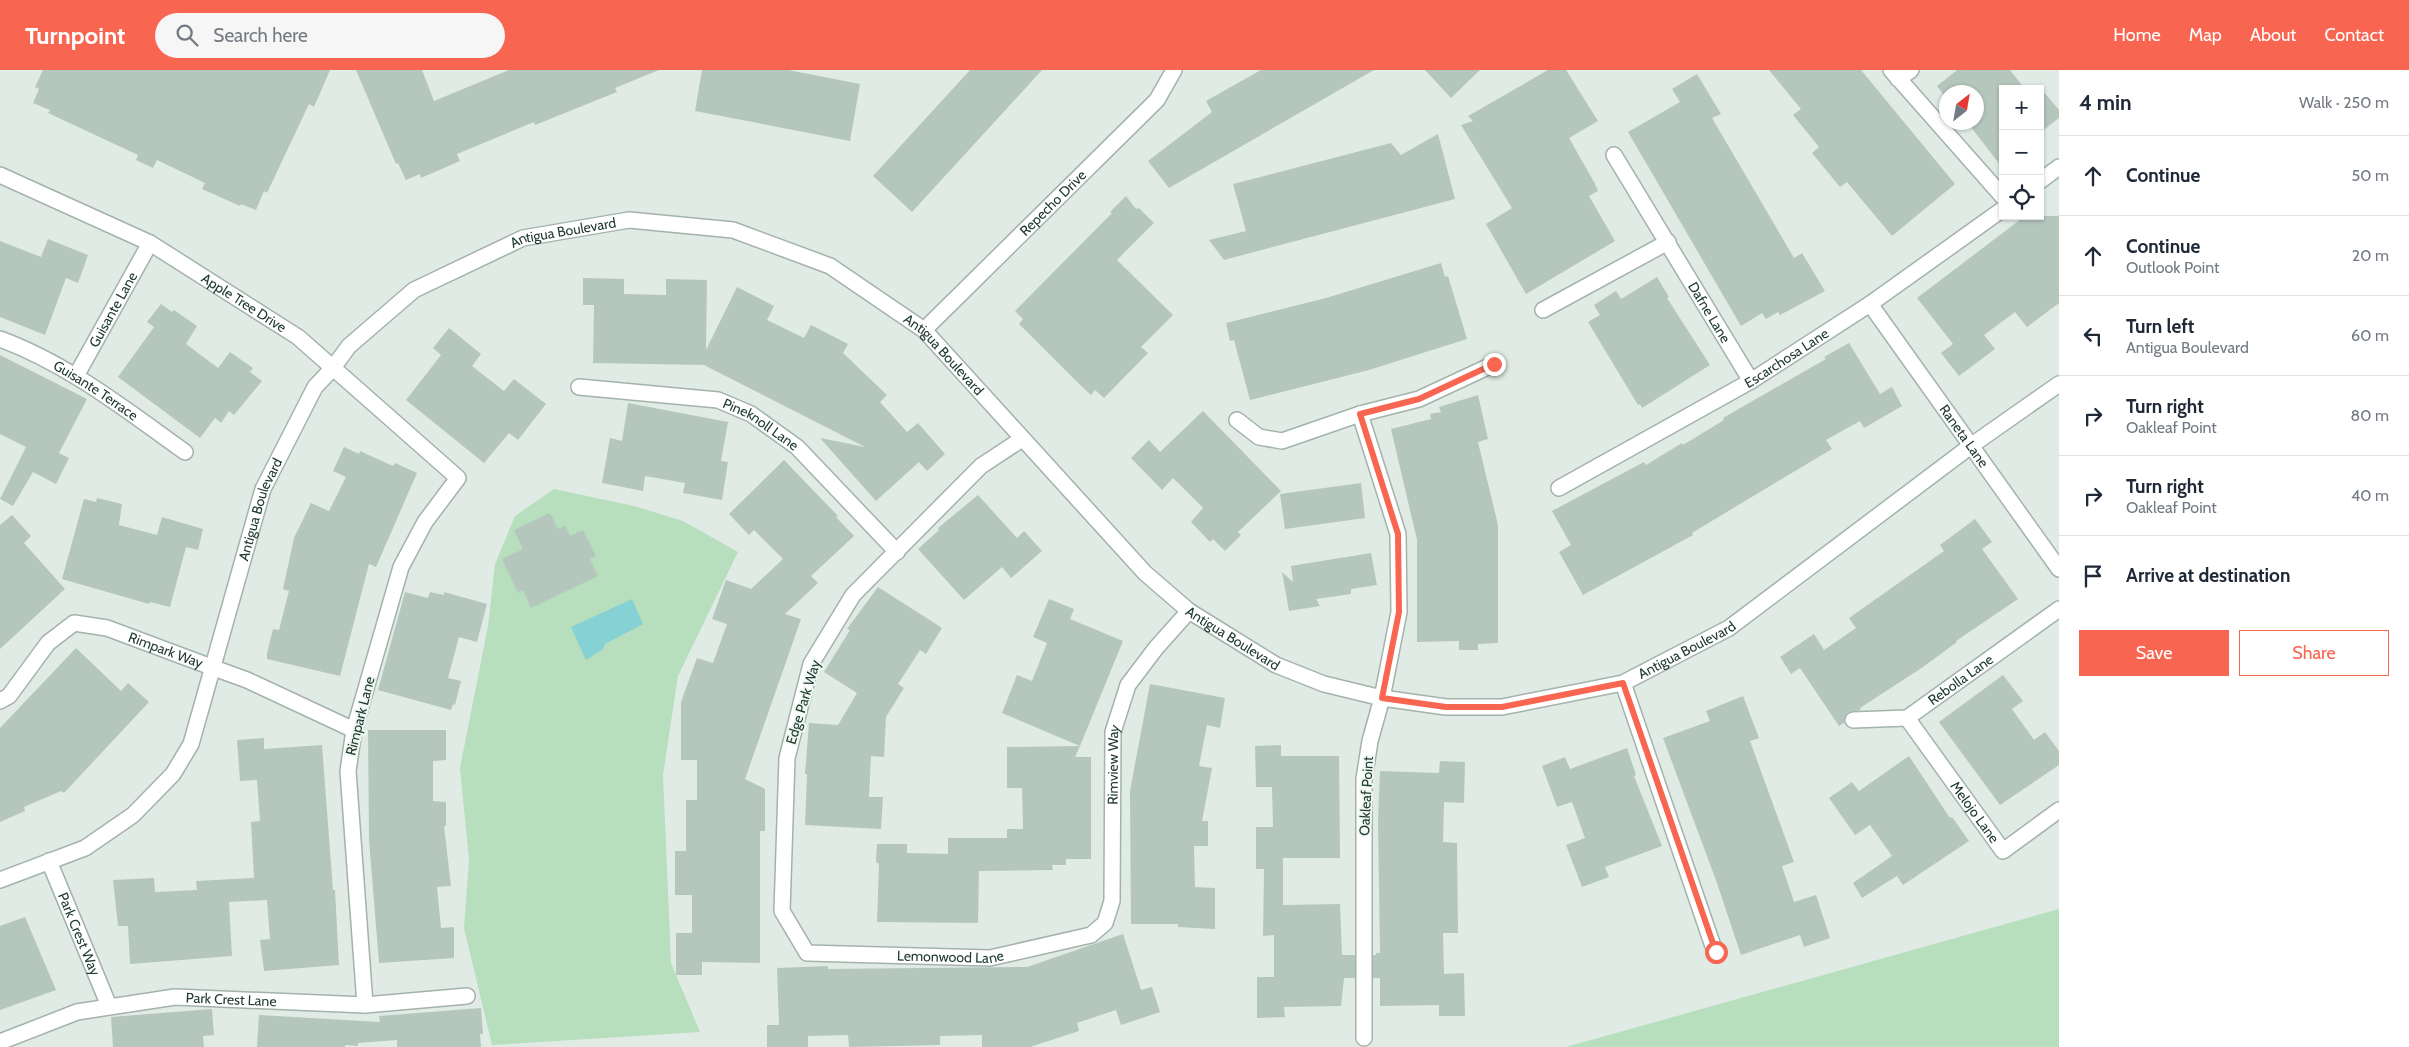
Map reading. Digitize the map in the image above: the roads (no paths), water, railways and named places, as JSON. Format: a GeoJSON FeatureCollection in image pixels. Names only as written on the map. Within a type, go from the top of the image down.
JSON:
{"type":"FeatureCollection","features":[{"type":"Feature","properties":{"kind":"street","name":"Repecho Drive"},"geometry":{"type":"LineString","coordinates":[[924,330],[1157,100],[1174,70]]}},
{"type":"Feature","properties":{"kind":"street"},"geometry":{"type":"LineString","coordinates":[[1900,73],[1999,192]]}},
{"type":"Feature","properties":{"kind":"street","name":"Dafne Lane"},"geometry":{"type":"LineString","coordinates":[[1614,155],[1751,381]]}},
{"type":"Feature","properties":{"kind":"street"},"geometry":{"type":"LineString","coordinates":[[2044,178],[2059,167]]}},
{"type":"Feature","properties":{"kind":"street","name":"Apple Tree Drive"},"geometry":{"type":"LineString","coordinates":[[0,175],[150,243],[298,337],[332,369],[458,478]]}},
{"type":"Feature","properties":{"kind":"street","name":"Escarchosa Lane"},"geometry":{"type":"LineString","coordinates":[[1559,488],[1751,381],[1870,304],[1999,212]]}},
{"type":"Feature","properties":{"kind":"street","name":"Antigua Boulevard"},"geometry":{"type":"LineString","coordinates":[[0,880],[85,848],[133,815],[173,774],[191,744],[263,489],[315,387],[332,369],[349,346],[414,290],[523,238],[629,220],[732,230],[830,266],[924,330],[1145,573],[1189,611],[1276,665],[1324,684],[1382,698],[1446,707],[1502,707],[1623,683],[1729,628],[1972,445],[2059,384]]}},
{"type":"Feature","properties":{"kind":"street"},"geometry":{"type":"LineString","coordinates":[[1543,310],[1668,242]]}},
{"type":"Feature","properties":{"kind":"street","name":"Guisante Lane"},"geometry":{"type":"LineString","coordinates":[[76,376],[150,243]]}},
{"type":"Feature","properties":{"kind":"street","name":"Raneta Lane"},"geometry":{"type":"LineString","coordinates":[[1870,304],[2059,569]]}},
{"type":"Feature","properties":{"kind":"street","name":"Guisante Terrace"},"geometry":{"type":"LineString","coordinates":[[0,339],[16,345],[76,376],[185,452]]}},
{"type":"Feature","properties":{"kind":"street"},"geometry":{"type":"LineString","coordinates":[[1237,420],[1259,437],[1282,441],[1360,414],[1419,399],[1494,364]]}},
{"type":"Feature","properties":{"kind":"street","name":"Pineknoll Lane"},"geometry":{"type":"LineString","coordinates":[[579,387],[718,400],[751,414],[797,447],[897,552]]}},
{"type":"Feature","properties":{"kind":"street","name":"Oakleaf Point"},"geometry":{"type":"LineString","coordinates":[[1360,414],[1398,534],[1399,612],[1382,698],[1370,741],[1364,779],[1364,1038]]}},
{"type":"Feature","properties":{"kind":"street","name":"Edge Park Way"},"geometry":{"type":"LineString","coordinates":[[807,953],[782,911],[787,758],[811,664],[853,594],[981,466],[1022,439]]}},
{"type":"Feature","properties":{"kind":"street","name":"Rimpark Lane"},"geometry":{"type":"LineString","coordinates":[[365,1005],[348,771],[354,730],[402,567],[425,522],[458,478]]}},
{"type":"Feature","properties":{"kind":"street","name":"Rebolla Lane"},"geometry":{"type":"LineString","coordinates":[[1907,718],[2059,609]]}},
{"type":"Feature","properties":{"kind":"street","name":"Rimview Way"},"geometry":{"type":"LineString","coordinates":[[1091,935],[1105,923],[1112,901],[1113,732],[1128,685],[1156,648],[1189,611]]}},
{"type":"Feature","properties":{"kind":"street","name":"Rimpark Way"},"geometry":{"type":"LineString","coordinates":[[0,701],[9,696],[48,643],[74,623],[107,628],[214,668],[354,730]]}},
{"type":"Feature","properties":{"kind":"street"},"geometry":{"type":"LineString","coordinates":[[1623,683],[1716,952]]}},
{"type":"Feature","properties":{"kind":"street"},"geometry":{"type":"LineString","coordinates":[[1853,720],[1907,718]]}},
{"type":"Feature","properties":{"kind":"street","name":"Melojo Lane"},"geometry":{"type":"LineString","coordinates":[[1907,718],[2003,851],[2059,810]]}},
{"type":"Feature","properties":{"kind":"street","name":"Park Crest Way"},"geometry":{"type":"LineString","coordinates":[[49,861],[110,1006]]}},
{"type":"Feature","properties":{"kind":"street","name":"Lemonwood Lane"},"geometry":{"type":"LineString","coordinates":[[807,953],[990,958],[1091,935]]}},
{"type":"Feature","properties":{"kind":"street","name":"Park Crest Lane"},"geometry":{"type":"LineString","coordinates":[[0,1042],[77,1012],[175,997],[365,1005],[467,996]]}},
{"type":"Feature","properties":{"kind":"water"},"geometry":{"type":"Polygon","coordinates":[[[632,599],[643,624],[605,644],[603,649],[586,660],[571,627],[632,599]]]}}]}
